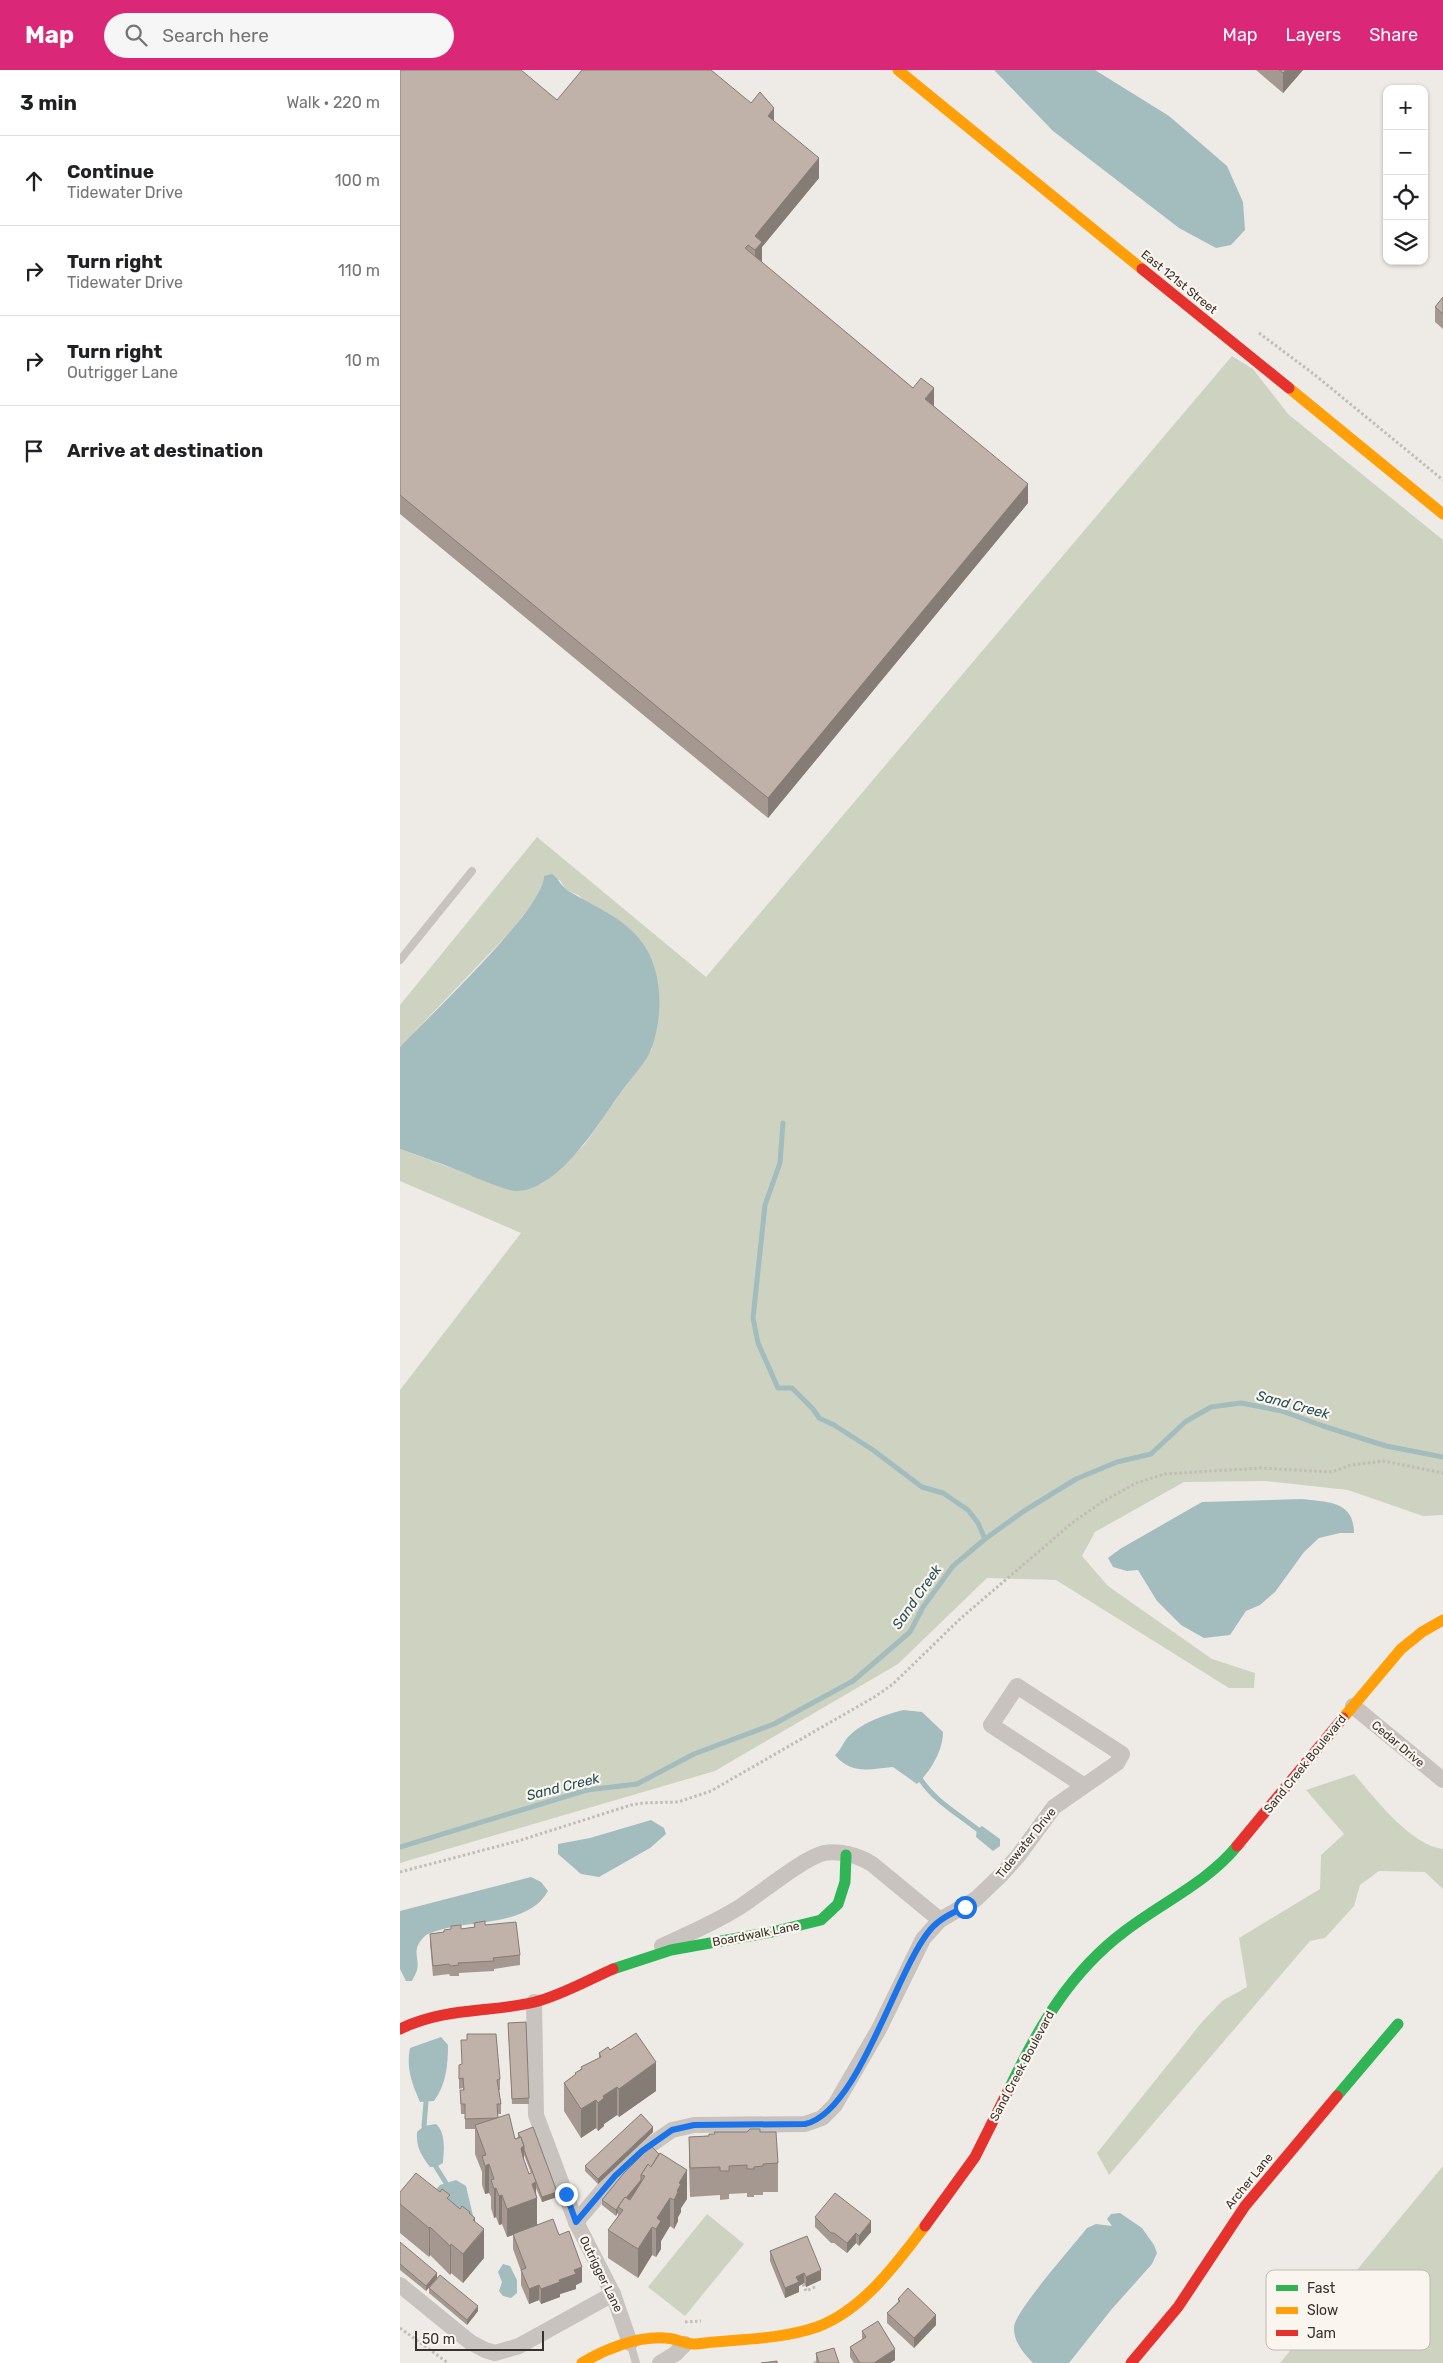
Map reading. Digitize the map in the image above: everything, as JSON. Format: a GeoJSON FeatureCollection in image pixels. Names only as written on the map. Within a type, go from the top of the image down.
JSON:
{"type":"FeatureCollection","features":[{"type":"Feature","properties":{"kind":"street","name":"East 121st Street"},"geometry":{"type":"LineString","coordinates":[[898,70],[1443,514]]}},
{"type":"Feature","properties":{"kind":"street","name":"Sand Creek Boulevard"},"geometry":{"type":"LineString","coordinates":[[582,2363],[597,2353],[630,2343],[668,2337],[685,2344],[779,2335],[805,2330],[842,2315],[868,2293],[928,2221],[978,2152],[1048,2014],[1071,1982],[1095,1954],[1134,1924],[1213,1870],[1228,1857],[1401,1649],[1422,1632],[1443,1620]]}},
{"type":"Feature","properties":{"kind":"street","name":"Tidewater Drive"},"geometry":{"type":"LineString","coordinates":[[576,2222],[622,2169],[642,2151],[672,2130],[694,2125],[805,2124],[822,2118],[835,2105],[865,2056],[923,1939],[940,1920],[976,1899],[1018,1856],[1054,1807],[1083,1785],[1118,1763],[1122,1754],[1017,1686],[991,1725],[1083,1785]]}},
{"type":"Feature","properties":{"kind":"street","name":"Cedar Drive"},"geometry":{"type":"LineString","coordinates":[[1353,1706],[1443,1780]]}},
{"type":"Feature","properties":{"kind":"street","name":"Boardwalk Lane"},"geometry":{"type":"LineString","coordinates":[[400,2029],[421,2019],[437,2015],[534,2002],[551,1997],[737,1909],[823,1854],[846,1854],[861,1858],[872,1864],[940,1920]]}},
{"type":"Feature","properties":{"kind":"street","name":"Boardwalk Lane"},"geometry":{"type":"LineString","coordinates":[[620,1966],[671,1950],[772,1932],[821,1920],[838,1904],[844,1882],[846,1854]]}},
{"type":"Feature","properties":{"kind":"street","name":"Outrigger Lane"},"geometry":{"type":"LineString","coordinates":[[534,2002],[536,2115],[576,2222],[613,2294],[630,2343]]}},
{"type":"Feature","properties":{"kind":"street","name":"Archer Lane"},"geometry":{"type":"LineString","coordinates":[[1131,2363],[1178,2307],[1245,2206],[1398,2024]]}},
{"type":"Feature","properties":{"kind":"street"},"geometry":{"type":"LineString","coordinates":[[400,2285],[473,2344],[495,2352],[519,2346],[613,2294]]}},
{"type":"Feature","properties":{"kind":"street"},"geometry":{"type":"LineString","coordinates":[[660,2363],[676,2354],[685,2344]]}},
{"type":"Feature","properties":{"kind":"lane"},"geometry":{"type":"LineString","coordinates":[[400,960],[472,871]]}},
{"type":"Feature","properties":{"kind":"lane"},"geometry":{"type":"LineString","coordinates":[[630,2343],[636,2363]]}},
{"type":"Feature","properties":{"kind":"path"},"geometry":{"type":"LineString","coordinates":[[1259,333],[1297,361],[1443,480]]}},
{"type":"Feature","properties":{"kind":"path"},"geometry":{"type":"LineString","coordinates":[[400,1872],[518,1841],[631,1806],[643,1803],[678,1802],[711,1791],[876,1696],[893,1684],[961,1618],[1072,1523],[1102,1502],[1136,1483],[1165,1474],[1261,1468],[1332,1472],[1351,1465],[1383,1461],[1443,1473]]}},
{"type":"Feature","properties":{"kind":"path"},"geometry":{"type":"LineString","coordinates":[[803,2284],[806,2291],[815,2287]]}},
{"type":"Feature","properties":{"kind":"path"},"geometry":{"type":"LineString","coordinates":[[680,2322],[710,2321]]}},
{"type":"Feature","properties":{"kind":"path"},"geometry":{"type":"LineString","coordinates":[[400,2328],[448,2363]]}},
{"type":"Feature","properties":{"kind":"path"},"geometry":{"type":"LineString","coordinates":[[814,2363],[825,2358]]}},
{"type":"Feature","properties":{"kind":"green space"},"geometry":{"type":"Polygon","coordinates":[[[1232,356],[1253,369],[1288,414],[1443,540],[1443,1515],[1423,1516],[1348,1490],[1266,1481],[1184,1482],[1095,1532],[1082,1556],[1108,1586],[1212,1659],[1255,1673],[1254,1688],[1229,1688],[1056,1580],[987,1578],[898,1664],[715,1771],[400,1863],[400,1390],[521,1233],[400,1181],[400,1149],[518,1191],[543,1183],[584,1145],[652,1049],[580,896],[565,889],[560,880],[544,882],[541,892],[511,931],[400,1047],[400,1005],[537,837],[706,977],[1232,356]]]}},
{"type":"Feature","properties":{"kind":"green space"},"geometry":{"type":"Polygon","coordinates":[[[1354,1774],[1406,1830],[1431,1846],[1443,1849],[1443,1889],[1425,1872],[1379,1871],[1360,1885],[1354,1906],[1325,1938],[1310,1941],[1109,2175],[1097,2153],[1202,2022],[1222,2001],[1247,1987],[1239,1938],[1320,1889],[1321,1855],[1344,1834],[1306,1790],[1354,1774]]]}},
{"type":"Feature","properties":{"kind":"green space"},"geometry":{"type":"Polygon","coordinates":[[[1443,2166],[1443,2363],[1280,2363],[1291,2350],[1430,2350],[1430,2270],[1357,2270],[1443,2166]]]}},
{"type":"Feature","properties":{"kind":"green space"},"geometry":{"type":"Polygon","coordinates":[[[707,2214],[744,2244],[685,2316],[648,2287],[707,2214]]]}},
{"type":"Feature","properties":{"kind":"water"},"geometry":{"type":"Polygon","coordinates":[[[994,70],[1095,70],[1169,116],[1227,166],[1243,202],[1245,230],[1231,245],[1216,248],[1179,228],[1053,131],[994,70]]]}},
{"type":"Feature","properties":{"kind":"water"},"geometry":{"type":"Polygon","coordinates":[[[552,874],[567,890],[608,913],[628,927],[644,945],[655,969],[658,982],[658,1022],[652,1047],[646,1058],[578,1152],[549,1179],[534,1187],[518,1191],[496,1186],[400,1149],[400,1047],[458,989],[506,937],[526,912],[539,891],[544,876],[552,874]]]}},
{"type":"Feature","properties":{"kind":"water"},"geometry":{"type":"Polygon","coordinates":[[[1302,1499],[1338,1505],[1350,1515],[1354,1533],[1340,1533],[1319,1538],[1304,1552],[1275,1592],[1260,1605],[1246,1611],[1230,1635],[1204,1638],[1181,1625],[1157,1601],[1138,1570],[1127,1571],[1113,1567],[1108,1558],[1120,1549],[1202,1502],[1302,1499]]]}},
{"type":"Feature","properties":{"kind":"water"},"geometry":{"type":"Polygon","coordinates":[[[903,1710],[922,1712],[943,1732],[941,1746],[935,1761],[917,1784],[893,1767],[854,1768],[848,1766],[835,1755],[849,1736],[867,1723],[903,1710]]]}},
{"type":"Feature","properties":{"kind":"water"},"geometry":{"type":"Polygon","coordinates":[[[651,1820],[664,1828],[666,1834],[650,1848],[599,1877],[581,1874],[558,1854],[558,1844],[590,1838],[651,1820]]]}},
{"type":"Feature","properties":{"kind":"water"},"geometry":{"type":"Polygon","coordinates":[[[982,1826],[1000,1839],[1000,1846],[993,1851],[976,1837],[977,1829],[982,1826]]]}},
{"type":"Feature","properties":{"kind":"water"},"geometry":{"type":"Polygon","coordinates":[[[531,1877],[541,1882],[548,1891],[539,1903],[527,1911],[513,1916],[450,1927],[427,1935],[417,1947],[418,1966],[416,1973],[412,1981],[406,1981],[400,1969],[400,1911],[531,1877]]]}},
{"type":"Feature","properties":{"kind":"water"},"geometry":{"type":"Polygon","coordinates":[[[441,2037],[448,2045],[444,2082],[434,2101],[420,2102],[409,2069],[410,2048],[441,2037]]]}},
{"type":"Feature","properties":{"kind":"water"},"geometry":{"type":"Polygon","coordinates":[[[436,2124],[443,2137],[443,2163],[436,2167],[430,2167],[420,2151],[417,2142],[417,2132],[424,2126],[436,2124]]]}},
{"type":"Feature","properties":{"kind":"water"},"geometry":{"type":"Polygon","coordinates":[[[456,2180],[466,2186],[474,2220],[433,2193],[440,2185],[456,2180]]]}},
{"type":"Feature","properties":{"kind":"water"},"geometry":{"type":"Polygon","coordinates":[[[1120,2213],[1142,2228],[1154,2245],[1157,2253],[1152,2264],[1111,2310],[1069,2363],[1033,2363],[1015,2337],[1014,2327],[1017,2319],[1034,2293],[1087,2228],[1096,2224],[1112,2226],[1107,2219],[1111,2214],[1120,2213]]]}},
{"type":"Feature","properties":{"kind":"water"},"geometry":{"type":"Polygon","coordinates":[[[503,2264],[510,2266],[517,2280],[517,2293],[511,2298],[503,2296],[499,2291],[502,2282],[498,2272],[503,2264]]]}},
{"type":"Feature","properties":{"kind":"building"},"geometry":{"type":"Polygon","coordinates":[[[400,70],[521,70],[557,100],[582,70],[711,70],[751,103],[760,92],[774,108],[768,116],[819,158],[755,236],[762,242],[755,250],[748,245],[745,248],[913,388],[921,378],[934,388],[925,399],[1028,484],[768,798],[400,495],[400,70]]]}},
{"type":"Feature","properties":{"kind":"building"},"geometry":{"type":"Polygon","coordinates":[[[1443,297],[1443,314],[1435,307],[1443,297]]]}},
{"type":"Feature","properties":{"kind":"building"},"geometry":{"type":"Polygon","coordinates":[[[485,1921],[485,1925],[516,1922],[520,1955],[493,1958],[494,1961],[433,1966],[430,1934],[444,1932],[444,1930],[451,1929],[451,1926],[461,1925],[461,1929],[475,1927],[474,1923],[485,1921]]]}},
{"type":"Feature","properties":{"kind":"building"},"geometry":{"type":"Polygon","coordinates":[[[526,2022],[529,2098],[512,2099],[508,2023],[526,2022]]]}},
{"type":"Feature","properties":{"kind":"building"},"geometry":{"type":"Polygon","coordinates":[[[636,2033],[656,2062],[619,2089],[617,2087],[603,2096],[604,2098],[598,2103],[596,2100],[581,2109],[564,2083],[582,2069],[581,2067],[601,2057],[599,2053],[608,2047],[610,2050],[636,2033]]]}},
{"type":"Feature","properties":{"kind":"building"},"geometry":{"type":"Polygon","coordinates":[[[467,2034],[496,2034],[500,2079],[497,2080],[501,2104],[497,2104],[498,2118],[465,2119],[465,2104],[461,2104],[460,2090],[464,2090],[463,2078],[459,2079],[459,2065],[462,2064],[461,2040],[467,2040],[467,2034]]]}},
{"type":"Feature","properties":{"kind":"building"},"geometry":{"type":"Polygon","coordinates":[[[509,2114],[515,2139],[521,2137],[524,2146],[521,2148],[529,2174],[533,2172],[536,2182],[532,2184],[537,2198],[507,2209],[502,2195],[499,2196],[496,2188],[494,2189],[491,2180],[494,2179],[489,2164],[485,2166],[482,2156],[486,2155],[475,2125],[509,2114]]]}},
{"type":"Feature","properties":{"kind":"building"},"geometry":{"type":"Polygon","coordinates":[[[641,2114],[653,2127],[598,2179],[585,2166],[641,2114]]]}},
{"type":"Feature","properties":{"kind":"building"},"geometry":{"type":"Polygon","coordinates":[[[533,2127],[557,2192],[542,2197],[518,2133],[533,2127]]]}},
{"type":"Feature","properties":{"kind":"building"},"geometry":{"type":"Polygon","coordinates":[[[750,2129],[760,2129],[760,2132],[776,2132],[778,2163],[763,2164],[763,2166],[754,2167],[754,2169],[747,2169],[747,2165],[729,2166],[729,2171],[720,2171],[720,2167],[690,2168],[689,2137],[709,2136],[709,2134],[715,2134],[714,2132],[747,2132],[750,2129]]]}},
{"type":"Feature","properties":{"kind":"building"},"geometry":{"type":"Polygon","coordinates":[[[651,2146],[659,2154],[651,2167],[648,2164],[641,2175],[641,2180],[616,2210],[602,2200],[624,2173],[651,2146]]]}},
{"type":"Feature","properties":{"kind":"building"},"geometry":{"type":"Polygon","coordinates":[[[660,2153],[687,2170],[679,2183],[681,2184],[674,2200],[670,2198],[657,2218],[661,2221],[656,2229],[652,2227],[638,2249],[608,2230],[623,2210],[618,2207],[625,2197],[630,2200],[645,2176],[641,2175],[648,2164],[651,2167],[660,2153]]]}},
{"type":"Feature","properties":{"kind":"building"},"geometry":{"type":"Polygon","coordinates":[[[416,2173],[440,2192],[442,2189],[450,2195],[447,2198],[460,2209],[462,2206],[470,2212],[475,2218],[473,2220],[484,2229],[463,2254],[451,2244],[450,2246],[430,2227],[400,2204],[400,2192],[416,2173]]]}},
{"type":"Feature","properties":{"kind":"building"},"geometry":{"type":"Polygon","coordinates":[[[835,2193],[871,2221],[859,2236],[856,2233],[847,2243],[834,2233],[831,2233],[815,2217],[835,2193]]]}},
{"type":"Feature","properties":{"kind":"building"},"geometry":{"type":"Polygon","coordinates":[[[553,2219],[559,2235],[569,2231],[582,2267],[574,2270],[576,2274],[559,2280],[560,2282],[541,2289],[539,2285],[529,2289],[521,2270],[526,2268],[513,2234],[553,2219]]]}},
{"type":"Feature","properties":{"kind":"building"},"geometry":{"type":"Polygon","coordinates":[[[807,2236],[821,2270],[806,2277],[804,2273],[796,2277],[799,2282],[785,2288],[770,2251],[807,2236]]]}},
{"type":"Feature","properties":{"kind":"building"},"geometry":{"type":"Polygon","coordinates":[[[400,2242],[437,2273],[426,2286],[400,2264],[400,2242]]]}},
{"type":"Feature","properties":{"kind":"building"},"geometry":{"type":"Polygon","coordinates":[[[440,2275],[478,2306],[467,2320],[429,2288],[440,2275]]]}},
{"type":"Feature","properties":{"kind":"building"},"geometry":{"type":"Polygon","coordinates":[[[908,2288],[936,2315],[914,2338],[887,2313],[900,2301],[898,2299],[908,2288]]]}},
{"type":"Feature","properties":{"kind":"building"},"geometry":{"type":"Polygon","coordinates":[[[878,2321],[895,2349],[874,2363],[860,2363],[850,2347],[866,2337],[862,2331],[878,2321]]]}},
{"type":"Feature","properties":{"kind":"building"},"geometry":{"type":"Polygon","coordinates":[[[834,2348],[839,2363],[819,2363],[816,2353],[834,2348]]]}},
{"type":"Feature","properties":{"kind":"building"},"geometry":{"type":"Polygon","coordinates":[[[777,2361],[777,2363],[761,2363],[777,2361]]]}},
{"type":"Feature","properties":{"kind":"waterway"},"geometry":{"type":"LineString","coordinates":[[783,1123],[780,1163],[765,1205],[753,1318],[758,1343],[778,1388],[792,1388],[813,1409],[819,1418],[834,1425],[873,1450],[922,1487],[943,1493],[968,1510],[978,1523],[985,1539]]}},
{"type":"Feature","properties":{"kind":"waterway","name":"Sand Creek"},"geometry":{"type":"LineString","coordinates":[[400,1847],[587,1790],[637,1784],[694,1754],[774,1724],[853,1681],[910,1632],[923,1607],[953,1566],[985,1539],[1024,1511],[1076,1479],[1117,1462],[1151,1454],[1185,1422],[1211,1407],[1241,1403],[1282,1411],[1386,1446],[1443,1457]]}},
{"type":"Feature","properties":{"kind":"waterway"},"geometry":{"type":"LineString","coordinates":[[921,1780],[940,1801],[977,1829]]}},
{"type":"Feature","properties":{"kind":"waterway"},"geometry":{"type":"LineString","coordinates":[[424,2126],[426,2102]]}},
{"type":"Feature","properties":{"kind":"waterway"},"geometry":{"type":"LineString","coordinates":[[436,2167],[446,2183]]}},
{"type":"Feature","properties":{"kind":"traffic: fast"},"geometry":{"type":"LineString","coordinates":[[1009,2089],[1032,2044],[1057,2002],[1088,1964],[1125,1931],[1212,1871],[1237,1846]]}},
{"type":"Feature","properties":{"kind":"traffic: fast"},"geometry":{"type":"LineString","coordinates":[[613,1969],[671,1950],[772,1932],[821,1920],[838,1904],[845,1882],[846,1855]]}},
{"type":"Feature","properties":{"kind":"traffic: fast"},"geometry":{"type":"LineString","coordinates":[[1337,2096],[1398,2024]]}},
{"type":"Feature","properties":{"kind":"traffic: slow"},"geometry":{"type":"LineString","coordinates":[[898,70],[1142,269]]}},
{"type":"Feature","properties":{"kind":"traffic: slow"},"geometry":{"type":"LineString","coordinates":[[1289,388],[1443,514]]}},
{"type":"Feature","properties":{"kind":"traffic: slow"},"geometry":{"type":"LineString","coordinates":[[1343,1718],[1401,1649],[1422,1632],[1443,1620]]}},
{"type":"Feature","properties":{"kind":"traffic: slow"},"geometry":{"type":"LineString","coordinates":[[582,2363],[611,2348],[644,2339],[669,2338],[696,2344],[773,2337],[817,2327],[849,2309],[878,2284],[925,2226]]}},
{"type":"Feature","properties":{"kind":"traffic: jam"},"geometry":{"type":"LineString","coordinates":[[1142,269],[1289,388]]}},
{"type":"Feature","properties":{"kind":"traffic: jam"},"geometry":{"type":"LineString","coordinates":[[1237,1846],[1343,1718]]}},
{"type":"Feature","properties":{"kind":"traffic: jam"},"geometry":{"type":"LineString","coordinates":[[400,2029],[434,2017],[535,2002],[565,1991],[613,1969]]}},
{"type":"Feature","properties":{"kind":"traffic: jam"},"geometry":{"type":"LineString","coordinates":[[925,2226],[975,2157],[1009,2089]]}},
{"type":"Feature","properties":{"kind":"traffic: jam"},"geometry":{"type":"LineString","coordinates":[[1131,2363],[1178,2307],[1245,2206],[1337,2096]]}},
{"type":"Feature","properties":{"kind":"route"},"geometry":{"type":"LineString","coordinates":[[566,2194],[576,2222],[615,2176],[642,2151],[658,2138],[683,2126],[805,2124],[822,2118],[835,2105],[865,2056],[923,1939],[940,1920],[965,1907]]}}]}
